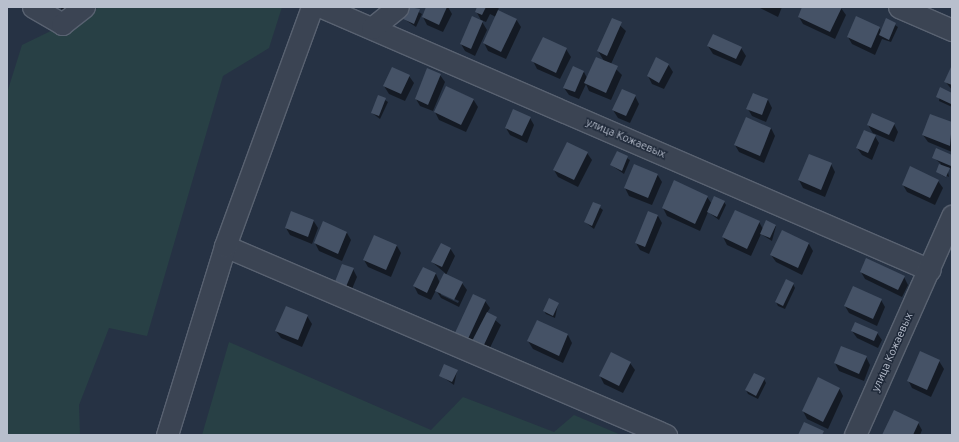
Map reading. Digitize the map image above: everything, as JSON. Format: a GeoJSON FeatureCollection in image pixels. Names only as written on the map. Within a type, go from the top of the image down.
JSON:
{"type":"FeatureCollection","features":[{"type":"Feature","properties":{"kind":"street"},"geometry":{"type":"LineString","coordinates":[[33,7],[62,24],[84,7]]}},
{"type":"Feature","properties":{"kind":"street"},"geometry":{"type":"LineString","coordinates":[[167,435],[225,246],[312,7]]}},
{"type":"Feature","properties":{"kind":"street","name":"улица Кожаевых"},"geometry":{"type":"LineString","coordinates":[[322,7],[930,270]]}},
{"type":"Feature","properties":{"kind":"street"},"geometry":{"type":"LineString","coordinates":[[372,28],[398,7]]}},
{"type":"Feature","properties":{"kind":"street"},"geometry":{"type":"LineString","coordinates":[[899,7],[952,30]]}},
{"type":"Feature","properties":{"kind":"street","name":"улица Кожаевых"},"geometry":{"type":"LineString","coordinates":[[855,435],[930,270],[952,216]]}},
{"type":"Feature","properties":{"kind":"street"},"geometry":{"type":"LineString","coordinates":[[225,246],[666,435]]}},
{"type":"Feature","properties":{"kind":"green space"},"geometry":{"type":"Polygon","coordinates":[[[100,7],[282,7],[269,48],[223,76],[147,336],[109,328],[79,405],[80,435],[7,435],[7,93],[22,45],[100,7]]]}},
{"type":"Feature","properties":{"kind":"green space"},"geometry":{"type":"Polygon","coordinates":[[[229,342],[431,430],[463,397],[554,432],[574,415],[621,435],[202,435],[229,342]]]}},
{"type":"Feature","properties":{"kind":"building"},"geometry":{"type":"Polygon","coordinates":[[[409,7],[420,9],[414,24],[403,19],[409,7]]]}},
{"type":"Feature","properties":{"kind":"building"},"geometry":{"type":"Polygon","coordinates":[[[426,7],[447,7],[439,25],[422,17],[426,7]]]}},
{"type":"Feature","properties":{"kind":"building"},"geometry":{"type":"Polygon","coordinates":[[[477,7],[486,7],[482,15],[475,12],[477,7]]]}},
{"type":"Feature","properties":{"kind":"building"},"geometry":{"type":"Polygon","coordinates":[[[802,7],[842,7],[830,32],[798,17],[802,7]]]}},
{"type":"Feature","properties":{"kind":"building"},"geometry":{"type":"Polygon","coordinates":[[[498,10],[517,19],[501,52],[483,43],[498,10]]]}},
{"type":"Feature","properties":{"kind":"building"},"geometry":{"type":"Polygon","coordinates":[[[472,16],[483,21],[471,49],[460,44],[472,16]]]}},
{"type":"Feature","properties":{"kind":"building"},"geometry":{"type":"Polygon","coordinates":[[[856,16],[880,27],[871,48],[847,37],[856,16]]]}},
{"type":"Feature","properties":{"kind":"building"},"geometry":{"type":"Polygon","coordinates":[[[612,18],[622,22],[607,56],[597,51],[612,18]]]}},
{"type":"Feature","properties":{"kind":"building"},"geometry":{"type":"Polygon","coordinates":[[[886,18],[896,23],[889,40],[879,35],[886,18]]]}},
{"type":"Feature","properties":{"kind":"building"},"geometry":{"type":"Polygon","coordinates":[[[713,34],[742,47],[736,59],[707,46],[713,34]]]}},
{"type":"Feature","properties":{"kind":"building"},"geometry":{"type":"Polygon","coordinates":[[[543,37],[567,48],[556,73],[531,61],[543,37]]]}},
{"type":"Feature","properties":{"kind":"building"},"geometry":{"type":"Polygon","coordinates":[[[596,57],[618,66],[606,93],[584,83],[596,57]]]}},
{"type":"Feature","properties":{"kind":"building"},"geometry":{"type":"Polygon","coordinates":[[[656,57],[669,64],[659,83],[647,76],[656,57]]]}},
{"type":"Feature","properties":{"kind":"building"},"geometry":{"type":"Polygon","coordinates":[[[952,65],[952,85],[944,82],[952,65]]]}},
{"type":"Feature","properties":{"kind":"building"},"geometry":{"type":"Polygon","coordinates":[[[573,66],[584,71],[575,92],[563,88],[573,66]]]}},
{"type":"Feature","properties":{"kind":"building"},"geometry":{"type":"Polygon","coordinates":[[[392,67],[410,75],[401,94],[383,86],[392,67]]]}},
{"type":"Feature","properties":{"kind":"building"},"geometry":{"type":"Polygon","coordinates":[[[427,68],[441,74],[428,105],[415,99],[427,68]]]}},
{"type":"Feature","properties":{"kind":"building"},"geometry":{"type":"Polygon","coordinates":[[[446,86],[474,99],[461,125],[434,112],[446,86]]]}},
{"type":"Feature","properties":{"kind":"building"},"geometry":{"type":"Polygon","coordinates":[[[940,87],[952,93],[951,104],[936,97],[940,87]]]}},
{"type":"Feature","properties":{"kind":"building"},"geometry":{"type":"Polygon","coordinates":[[[622,89],[636,95],[626,116],[612,110],[622,89]]]}},
{"type":"Feature","properties":{"kind":"building"},"geometry":{"type":"Polygon","coordinates":[[[753,93],[768,99],[762,115],[746,109],[753,93]]]}},
{"type":"Feature","properties":{"kind":"building"},"geometry":{"type":"Polygon","coordinates":[[[378,95],[386,98],[379,116],[371,113],[378,95]]]}},
{"type":"Feature","properties":{"kind":"building"},"geometry":{"type":"Polygon","coordinates":[[[513,109],[531,117],[522,136],[505,128],[513,109]]]}},
{"type":"Feature","properties":{"kind":"building"},"geometry":{"type":"Polygon","coordinates":[[[872,113],[895,123],[889,135],[867,125],[872,113]]]}},
{"type":"Feature","properties":{"kind":"building"},"geometry":{"type":"Polygon","coordinates":[[[930,114],[952,122],[950,146],[922,135],[930,114]]]}},
{"type":"Feature","properties":{"kind":"building"},"geometry":{"type":"Polygon","coordinates":[[[746,117],[771,128],[760,156],[734,145],[746,117]]]}},
{"type":"Feature","properties":{"kind":"building"},"geometry":{"type":"Polygon","coordinates":[[[864,130],[876,135],[868,153],[856,148],[864,130]]]}},
{"type":"Feature","properties":{"kind":"building"},"geometry":{"type":"Polygon","coordinates":[[[567,142],[588,152],[574,180],[553,170],[567,142]]]}},
{"type":"Feature","properties":{"kind":"building"},"geometry":{"type":"Polygon","coordinates":[[[936,148],[952,155],[951,166],[932,158],[936,148]]]}},
{"type":"Feature","properties":{"kind":"building"},"geometry":{"type":"Polygon","coordinates":[[[617,151],[628,156],[622,171],[610,165],[617,151]]]}},
{"type":"Feature","properties":{"kind":"building"},"geometry":{"type":"Polygon","coordinates":[[[809,154],[832,163],[821,190],[798,180],[809,154]]]}},
{"type":"Feature","properties":{"kind":"building"},"geometry":{"type":"Polygon","coordinates":[[[634,164],[658,174],[648,198],[624,188],[634,164]]]}},
{"type":"Feature","properties":{"kind":"building"},"geometry":{"type":"Polygon","coordinates":[[[939,164],[950,168],[946,177],[936,172],[939,164]]]}},
{"type":"Feature","properties":{"kind":"building"},"geometry":{"type":"Polygon","coordinates":[[[910,166],[939,180],[930,198],[902,185],[910,166]]]}},
{"type":"Feature","properties":{"kind":"building"},"geometry":{"type":"Polygon","coordinates":[[[674,180],[708,196],[695,224],[662,208],[674,180]]]}},
{"type":"Feature","properties":{"kind":"building"},"geometry":{"type":"Polygon","coordinates":[[[714,196],[725,201],[717,217],[707,212],[714,196]]]}},
{"type":"Feature","properties":{"kind":"building"},"geometry":{"type":"Polygon","coordinates":[[[593,202],[601,205],[592,226],[584,222],[593,202]]]}},
{"type":"Feature","properties":{"kind":"building"},"geometry":{"type":"Polygon","coordinates":[[[735,210],[760,221],[747,249],[722,237],[735,210]]]}},
{"type":"Feature","properties":{"kind":"building"},"geometry":{"type":"Polygon","coordinates":[[[291,211],[314,220],[308,237],[285,228],[291,211]]]}},
{"type":"Feature","properties":{"kind":"building"},"geometry":{"type":"Polygon","coordinates":[[[648,211],[658,215],[645,247],[635,243],[648,211]]]}},
{"type":"Feature","properties":{"kind":"building"},"geometry":{"type":"Polygon","coordinates":[[[766,220],[776,225],[770,238],[760,234],[766,220]]]}},
{"type":"Feature","properties":{"kind":"building"},"geometry":{"type":"Polygon","coordinates":[[[323,221],[347,232],[338,254],[314,243],[323,221]]]}},
{"type":"Feature","properties":{"kind":"building"},"geometry":{"type":"Polygon","coordinates":[[[782,230],[809,243],[798,268],[770,255],[782,230]]]}},
{"type":"Feature","properties":{"kind":"building"},"geometry":{"type":"Polygon","coordinates":[[[374,235],[397,245],[386,270],[363,260],[374,235]]]}},
{"type":"Feature","properties":{"kind":"building"},"geometry":{"type":"Polygon","coordinates":[[[441,243],[451,248],[442,267],[431,262],[441,243]]]}},
{"type":"Feature","properties":{"kind":"building"},"geometry":{"type":"Polygon","coordinates":[[[866,258],[905,276],[898,290],[860,272],[866,258]]]}},
{"type":"Feature","properties":{"kind":"building"},"geometry":{"type":"Polygon","coordinates":[[[342,264],[354,268],[345,289],[334,284],[342,264]]]}},
{"type":"Feature","properties":{"kind":"building"},"geometry":{"type":"Polygon","coordinates":[[[423,267],[436,273],[427,293],[413,286],[423,267]]]}},
{"type":"Feature","properties":{"kind":"building"},"geometry":{"type":"Polygon","coordinates":[[[444,273],[463,282],[454,300],[435,291],[444,273]]]}},
{"type":"Feature","properties":{"kind":"building"},"geometry":{"type":"Polygon","coordinates":[[[786,279],[794,283],[783,306],[775,302],[786,279]]]}},
{"type":"Feature","properties":{"kind":"building"},"geometry":{"type":"Polygon","coordinates":[[[853,286],[882,299],[873,319],[844,306],[853,286]]]}},
{"type":"Feature","properties":{"kind":"building"},"geometry":{"type":"Polygon","coordinates":[[[473,294],[486,300],[467,341],[454,335],[473,294]]]}},
{"type":"Feature","properties":{"kind":"building"},"geometry":{"type":"Polygon","coordinates":[[[549,298],[559,303],[553,316],[543,311],[549,298]]]}},
{"type":"Feature","properties":{"kind":"building"},"geometry":{"type":"Polygon","coordinates":[[[286,306],[308,315],[298,340],[275,331],[286,306]]]}},
{"type":"Feature","properties":{"kind":"building"},"geometry":{"type":"Polygon","coordinates":[[[487,312],[497,317],[483,347],[472,341],[487,312]]]}},
{"type":"Feature","properties":{"kind":"building"},"geometry":{"type":"Polygon","coordinates":[[[537,320],[568,334],[559,356],[527,341],[537,320]]]}},
{"type":"Feature","properties":{"kind":"building"},"geometry":{"type":"Polygon","coordinates":[[[855,322],[878,332],[874,341],[851,331],[855,322]]]}},
{"type":"Feature","properties":{"kind":"building"},"geometry":{"type":"Polygon","coordinates":[[[841,346],[867,356],[859,374],[834,363],[841,346]]]}},
{"type":"Feature","properties":{"kind":"building"},"geometry":{"type":"Polygon","coordinates":[[[920,351],[940,360],[927,390],[907,381],[920,351]]]}},
{"type":"Feature","properties":{"kind":"building"},"geometry":{"type":"Polygon","coordinates":[[[611,352],[631,362],[619,386],[599,376],[611,352]]]}},
{"type":"Feature","properties":{"kind":"building"},"geometry":{"type":"Polygon","coordinates":[[[444,364],[458,370],[452,382],[439,376],[444,364]]]}},
{"type":"Feature","properties":{"kind":"building"},"geometry":{"type":"Polygon","coordinates":[[[754,373],[765,378],[756,396],[745,390],[754,373]]]}},
{"type":"Feature","properties":{"kind":"building"},"geometry":{"type":"Polygon","coordinates":[[[818,377],[840,388],[823,422],[802,411],[818,377]]]}},
{"type":"Feature","properties":{"kind":"building"},"geometry":{"type":"Polygon","coordinates":[[[894,410],[919,422],[913,435],[882,435],[894,410]]]}},
{"type":"Feature","properties":{"kind":"building"},"geometry":{"type":"Polygon","coordinates":[[[804,422],[824,431],[822,435],[798,435],[804,422]]]}}]}
